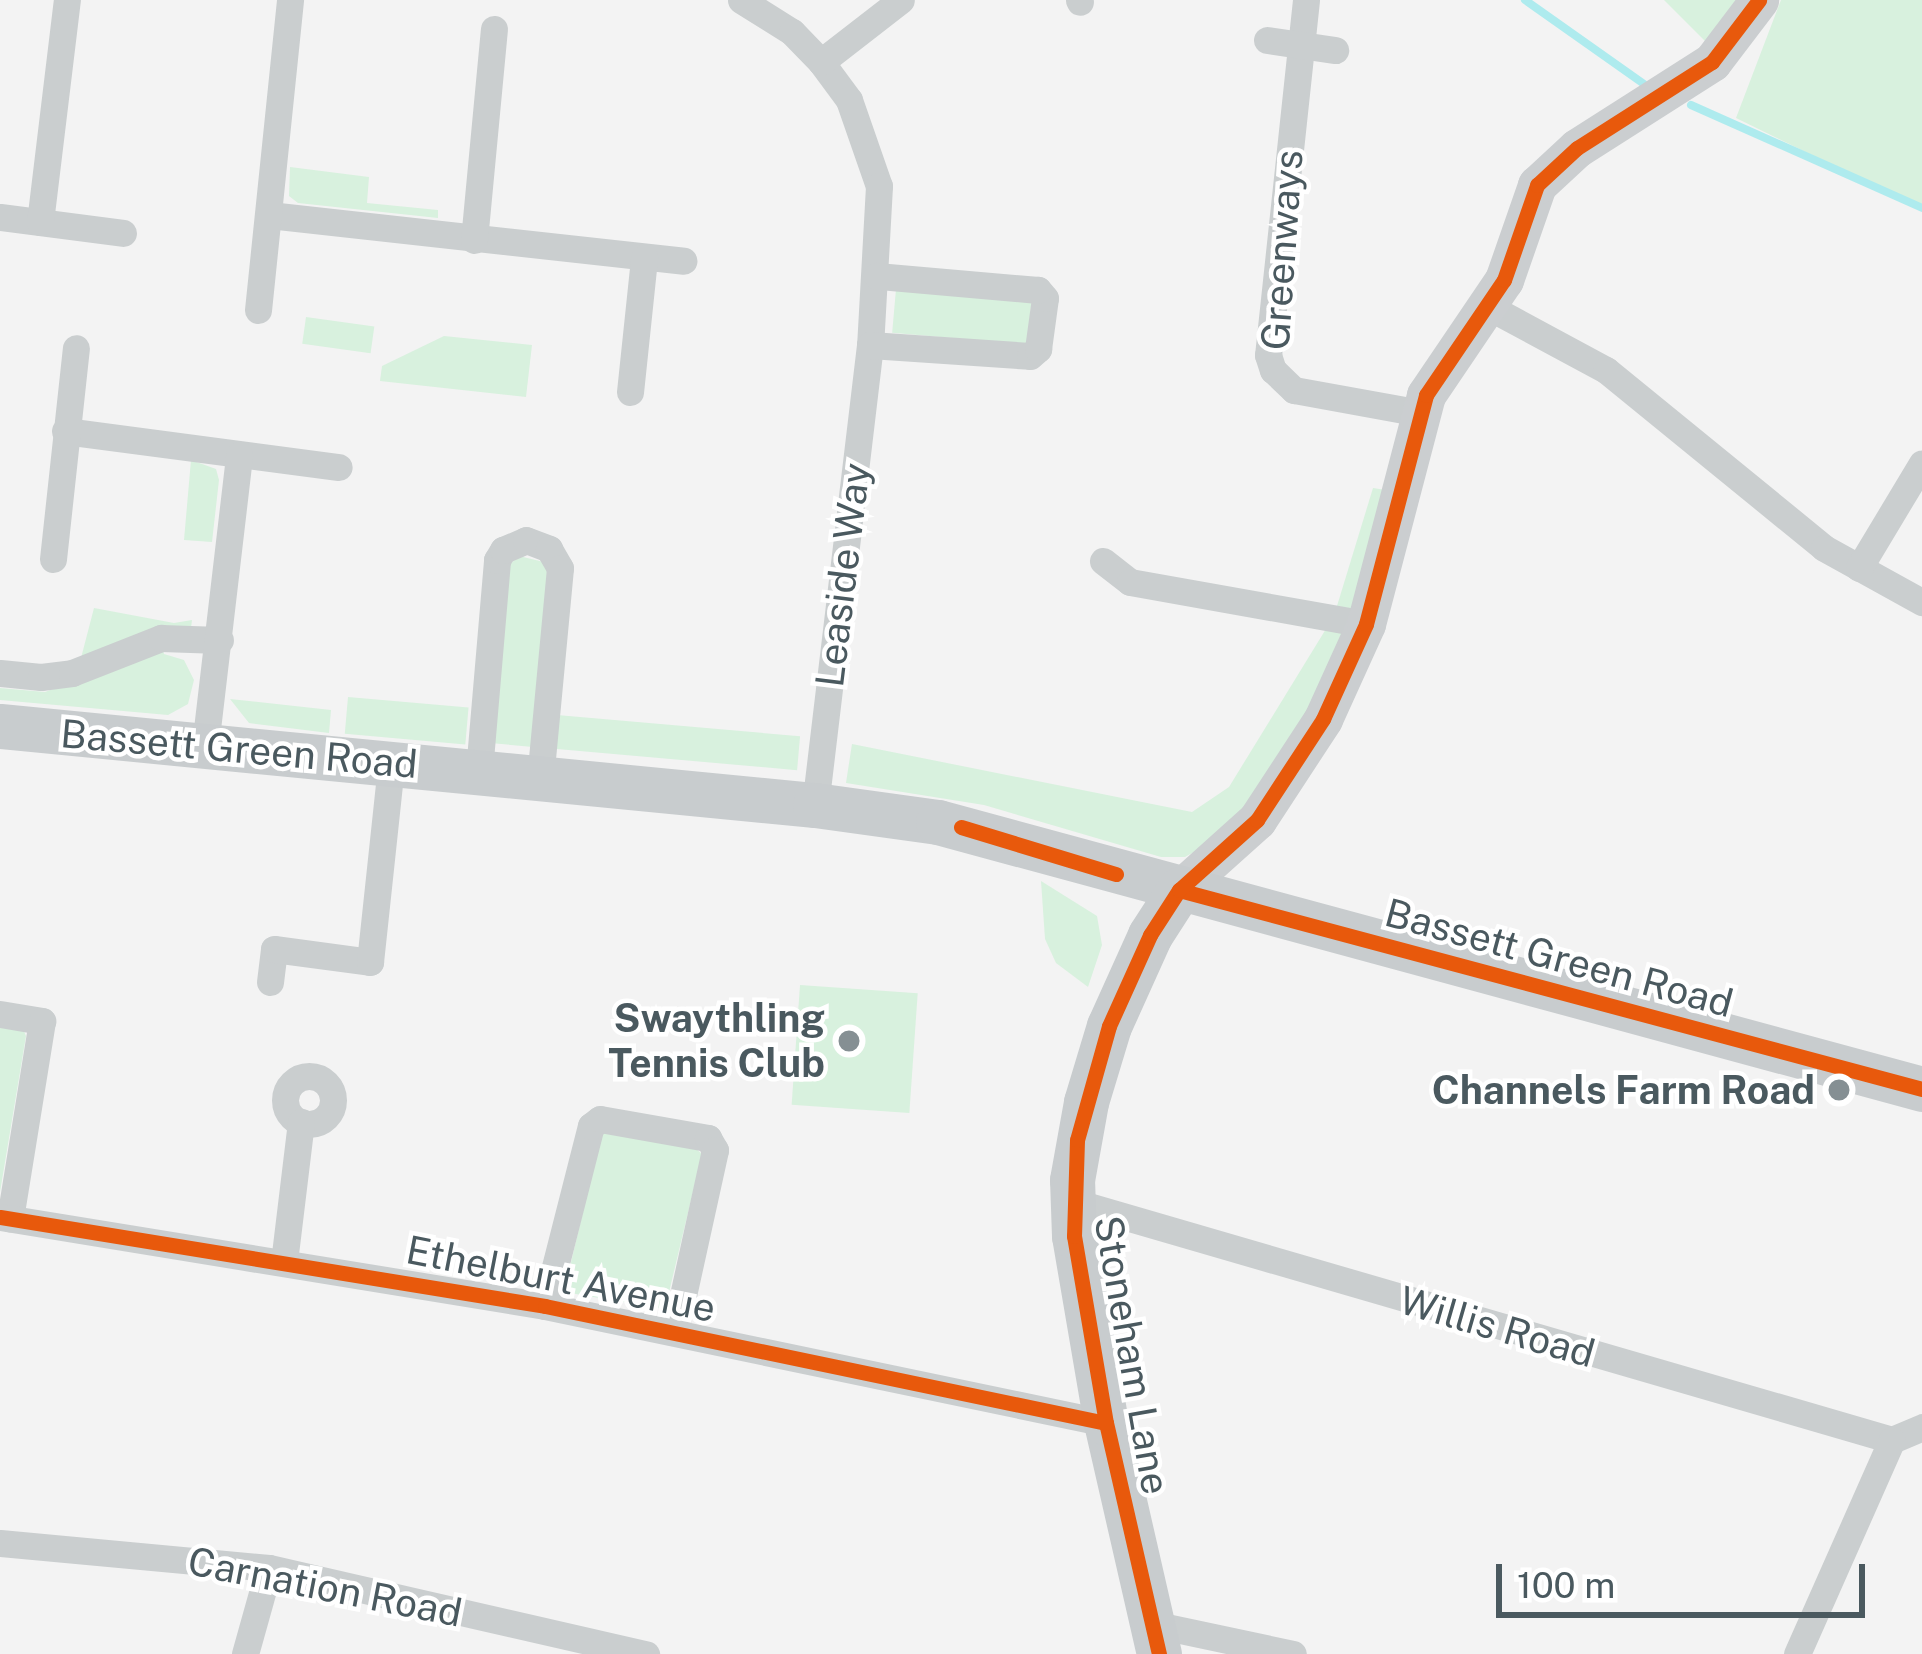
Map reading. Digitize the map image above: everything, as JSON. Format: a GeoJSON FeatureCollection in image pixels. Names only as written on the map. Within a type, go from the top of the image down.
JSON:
{"type":"FeatureCollection","features":[{"type":"Feature","properties":{"kind":"main road","name":"Bassett Green Road"},"geometry":{"type":"LineString","coordinates":[[0,725],[815,805],[961,827],[1922,1089]]}},
{"type":"Feature","properties":{"kind":"main road","name":"Stoneham Lane"},"geometry":{"type":"LineString","coordinates":[[1155,1639],[1106,1423],[1071,1202],[1077,1140],[1109,1026],[1150,935],[1179,890]]}},
{"type":"Feature","properties":{"kind":"street"},"geometry":{"type":"LineString","coordinates":[[40,222],[67,0]]}},
{"type":"Feature","properties":{"kind":"street"},"geometry":{"type":"LineString","coordinates":[[258,310],[290,0]]}},
{"type":"Feature","properties":{"kind":"street","name":"Leaside Way"},"geometry":{"type":"LineString","coordinates":[[741,0],[792,32],[821,62],[849,100],[879,186],[870,346],[815,805]]}},
{"type":"Feature","properties":{"kind":"street"},"geometry":{"type":"LineString","coordinates":[[821,62],[901,0]]}},
{"type":"Feature","properties":{"kind":"street","name":"Greenways"},"geometry":{"type":"LineString","coordinates":[[1306,0],[1268,355],[1273,370],[1294,389],[1420,413]]}},
{"type":"Feature","properties":{"kind":"street","name":"Stoneham Lane"},"geometry":{"type":"LineString","coordinates":[[1179,890],[1257,820],[1322,719],[1366,624],[1420,413],[1441,370],[1489,307],[1537,185],[1553,166],[1712,62],[1759,0]]}},
{"type":"Feature","properties":{"kind":"street"},"geometry":{"type":"LineString","coordinates":[[474,240],[494,29]]}},
{"type":"Feature","properties":{"kind":"street"},"geometry":{"type":"LineString","coordinates":[[1267,40],[1335,50]]}},
{"type":"Feature","properties":{"kind":"street"},"geometry":{"type":"LineString","coordinates":[[269,215],[683,261]]}},
{"type":"Feature","properties":{"kind":"street"},"geometry":{"type":"LineString","coordinates":[[0,217],[123,233]]}},
{"type":"Feature","properties":{"kind":"street"},"geometry":{"type":"LineString","coordinates":[[629,392],[644,258]]}},
{"type":"Feature","properties":{"kind":"street"},"geometry":{"type":"LineString","coordinates":[[870,346],[1030,356],[1038,349],[1045,298],[1038,290],[877,276]]}},
{"type":"Feature","properties":{"kind":"street"},"geometry":{"type":"LineString","coordinates":[[1489,307],[1606,370],[1824,548],[1922,602]]}},
{"type":"Feature","properties":{"kind":"street"},"geometry":{"type":"LineString","coordinates":[[52,559],[76,348]]}},
{"type":"Feature","properties":{"kind":"street"},"geometry":{"type":"LineString","coordinates":[[65,431],[339,467]]}},
{"type":"Feature","properties":{"kind":"street"},"geometry":{"type":"LineString","coordinates":[[205,746],[239,455]]}},
{"type":"Feature","properties":{"kind":"street"},"geometry":{"type":"LineString","coordinates":[[1859,568],[1922,463]]}},
{"type":"Feature","properties":{"kind":"street"},"geometry":{"type":"LineString","coordinates":[[478,771],[497,560],[503,550],[526,540],[549,548],[560,568],[540,778]]}},
{"type":"Feature","properties":{"kind":"street"},"geometry":{"type":"LineString","coordinates":[[1102,561],[1130,582],[1366,624]]}},
{"type":"Feature","properties":{"kind":"street"},"geometry":{"type":"LineString","coordinates":[[0,674],[72,673],[161,638],[220,640]]}},
{"type":"Feature","properties":{"kind":"street"},"geometry":{"type":"LineString","coordinates":[[270,982],[274,949],[370,962],[391,764]]}},
{"type":"Feature","properties":{"kind":"street","name":"Ethelburt Avenue"},"geometry":{"type":"LineString","coordinates":[[0,1014],[42,1021],[5,1217],[545,1306],[1106,1423]]}},
{"type":"Feature","properties":{"kind":"street","name":"Ethelburt Avenue"},"geometry":{"type":"LineString","coordinates":[[545,1306],[591,1126],[600,1119],[708,1138],[715,1150],[674,1332]]}},
{"type":"Feature","properties":{"kind":"street"},"geometry":{"type":"LineString","coordinates":[[284,1262],[302,1122]]}},
{"type":"Feature","properties":{"kind":"street","name":"Willis Road"},"geometry":{"type":"LineString","coordinates":[[1071,1202],[1892,1440]]}},
{"type":"Feature","properties":{"kind":"street"},"geometry":{"type":"LineString","coordinates":[[1797,1654],[1892,1440],[1922,1427]]}},
{"type":"Feature","properties":{"kind":"street","name":"Carnation Road"},"geometry":{"type":"LineString","coordinates":[[0,1543],[268,1568],[646,1654]]}},
{"type":"Feature","properties":{"kind":"street"},"geometry":{"type":"LineString","coordinates":[[245,1654],[268,1568]]}},
{"type":"Feature","properties":{"kind":"street"},"geometry":{"type":"LineString","coordinates":[[1155,1639],[1293,1654]]}},
{"type":"Feature","properties":{"kind":"green space"},"geometry":{"type":"Polygon","coordinates":[[[1664,0],[1740,0],[1706,42],[1664,0]]]}},
{"type":"Feature","properties":{"kind":"green space"},"geometry":{"type":"Polygon","coordinates":[[[1781,0],[1922,0],[1922,209],[1736,118],[1781,0]]]}},
{"type":"Feature","properties":{"kind":"green space"},"geometry":{"type":"Polygon","coordinates":[[[290,167],[369,177],[367,203],[438,210],[438,218],[298,203],[289,196],[290,167]]]}},
{"type":"Feature","properties":{"kind":"green space"},"geometry":{"type":"Polygon","coordinates":[[[896,289],[1031,301],[1028,345],[892,333],[896,289]]]}},
{"type":"Feature","properties":{"kind":"green space"},"geometry":{"type":"Polygon","coordinates":[[[306,317],[374,327],[371,353],[302,344],[306,317]]]}},
{"type":"Feature","properties":{"kind":"green space"},"geometry":{"type":"Polygon","coordinates":[[[444,336],[532,345],[526,397],[380,381],[382,366],[444,336]]]}},
{"type":"Feature","properties":{"kind":"green space"},"geometry":{"type":"Polygon","coordinates":[[[191,460],[216,469],[219,480],[212,542],[184,540],[191,460]]]}},
{"type":"Feature","properties":{"kind":"green space"},"geometry":{"type":"Polygon","coordinates":[[[1373,488],[1392,491],[1359,610],[1337,606],[1373,488]]]}},
{"type":"Feature","properties":{"kind":"green space"},"geometry":{"type":"Polygon","coordinates":[[[519,556],[548,563],[533,747],[490,743],[508,566],[519,556]]]}},
{"type":"Feature","properties":{"kind":"green space"},"geometry":{"type":"Polygon","coordinates":[[[94,608],[174,623],[192,620],[191,628],[81,658],[94,608]]]}},
{"type":"Feature","properties":{"kind":"green space"},"geometry":{"type":"Polygon","coordinates":[[[1329,624],[1357,630],[1255,804],[1214,841],[1185,857],[1161,857],[984,805],[846,783],[852,744],[1192,812],[1229,787],[1329,624]]]}},
{"type":"Feature","properties":{"kind":"green space"},"geometry":{"type":"Polygon","coordinates":[[[162,648],[164,654],[184,660],[194,680],[188,704],[168,715],[0,700],[0,688],[45,692],[162,648]]]}},
{"type":"Feature","properties":{"kind":"green space"},"geometry":{"type":"Polygon","coordinates":[[[348,697],[469,708],[465,744],[345,734],[348,697]]]}},
{"type":"Feature","properties":{"kind":"green space"},"geometry":{"type":"Polygon","coordinates":[[[230,699],[331,710],[329,733],[249,723],[230,699]]]}},
{"type":"Feature","properties":{"kind":"green space"},"geometry":{"type":"Polygon","coordinates":[[[557,715],[800,736],[797,770],[554,749],[557,715]]]}},
{"type":"Feature","properties":{"kind":"green space"},"geometry":{"type":"Polygon","coordinates":[[[1041,881],[1097,916],[1102,945],[1088,987],[1056,963],[1045,939],[1041,881]]]}},
{"type":"Feature","properties":{"kind":"green space","name":"Swaythling Tennis Club"},"geometry":{"type":"Polygon","coordinates":[[[800,985],[918,993],[909,1113],[792,1105],[800,985]]]}},
{"type":"Feature","properties":{"kind":"green space"},"geometry":{"type":"Polygon","coordinates":[[[0,1023],[23,1029],[26,1036],[0,1192],[0,1023]]]}},
{"type":"Feature","properties":{"kind":"green space"},"geometry":{"type":"Polygon","coordinates":[[[602,1131],[694,1147],[702,1154],[665,1309],[564,1292],[602,1131]]]}},
{"type":"Feature","properties":{"kind":"waterway"},"geometry":{"type":"LineString","coordinates":[[1525,0],[1644,84]]}},
{"type":"Feature","properties":{"kind":"waterway"},"geometry":{"type":"LineString","coordinates":[[1691,105],[1922,208]]}},
{"type":"Feature","properties":{"kind":"cycle path"},"geometry":{"type":"LineString","coordinates":[[1159,1654],[1106,1423],[1074,1236],[1077,1140],[1109,1026],[1150,935],[1179,890],[1257,820],[1323,719],[1366,624],[1426,395],[1504,280],[1537,185],[1577,148],[1712,62],[1759,0]]}},
{"type":"Feature","properties":{"kind":"cycle path"},"geometry":{"type":"LineString","coordinates":[[961,827],[1116,874]]}},
{"type":"Feature","properties":{"kind":"cycle path"},"geometry":{"type":"LineString","coordinates":[[1179,890],[1922,1089]]}},
{"type":"Feature","properties":{"kind":"cycle path"},"geometry":{"type":"LineString","coordinates":[[0,1217],[545,1306],[1106,1423]]}},
{"type":"Feature","properties":{"kind":"place","name":"Swaythling Tennis Club"},"geometry":{"type":"Point","coordinates":[849,1041]}},
{"type":"Feature","properties":{"kind":"place","name":"Channels Farm Road"},"geometry":{"type":"Point","coordinates":[1839,1090]}}]}
